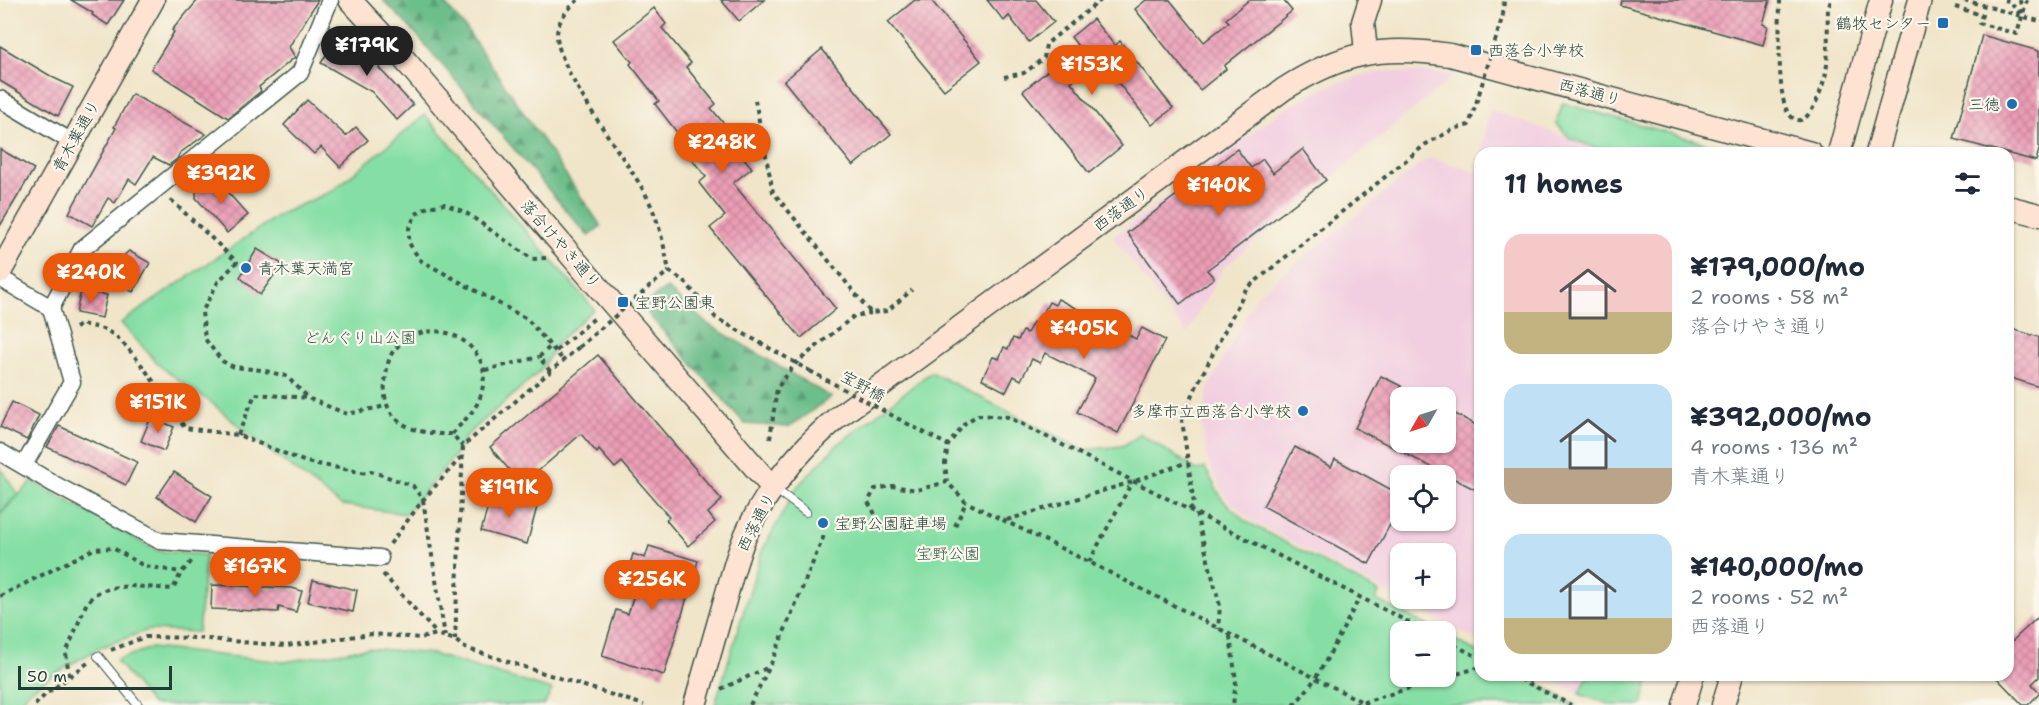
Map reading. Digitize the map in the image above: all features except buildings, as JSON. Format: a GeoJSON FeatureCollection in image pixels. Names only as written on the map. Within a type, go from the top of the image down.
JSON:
{"type":"FeatureCollection","features":[{"type":"Feature","properties":{"kind":"street","name":"青木葉通り"},"geometry":{"type":"LineString","coordinates":[[0,272],[153,0]]}},
{"type":"Feature","properties":{"kind":"street"},"geometry":{"type":"LineString","coordinates":[[24,465],[72,382],[51,308],[82,249],[300,73],[330,0]]}},
{"type":"Feature","properties":{"kind":"street","name":"落合けやき通り"},"geometry":{"type":"LineString","coordinates":[[350,0],[398,52],[772,488]]}},
{"type":"Feature","properties":{"kind":"street"},"geometry":{"type":"LineString","coordinates":[[1366,52],[1363,22],[1370,0]]}},
{"type":"Feature","properties":{"kind":"street"},"geometry":{"type":"LineString","coordinates":[[1841,147],[1881,0]]}},
{"type":"Feature","properties":{"kind":"street"},"geometry":{"type":"LineString","coordinates":[[1879,147],[1920,0]]}},
{"type":"Feature","properties":{"kind":"street","name":"西落通り"},"geometry":{"type":"LineString","coordinates":[[695,705],[738,556],[753,520],[772,488],[792,462],[838,417],[1265,102],[1310,72],[1341,59],[1366,52],[1401,50],[1450,54],[1789,147]]}},
{"type":"Feature","properties":{"kind":"street"},"geometry":{"type":"LineString","coordinates":[[0,99],[72,142]]}},
{"type":"Feature","properties":{"kind":"street"},"geometry":{"type":"LineString","coordinates":[[2014,209],[2039,215]]}},
{"type":"Feature","properties":{"kind":"street"},"geometry":{"type":"LineString","coordinates":[[0,278],[51,308]]}},
{"type":"Feature","properties":{"kind":"street"},"geometry":{"type":"LineString","coordinates":[[0,452],[160,541],[380,558]]}},
{"type":"Feature","properties":{"kind":"street"},"geometry":{"type":"LineString","coordinates":[[1684,705],[1690,681]]}},
{"type":"Feature","properties":{"kind":"street"},"geometry":{"type":"LineString","coordinates":[[1723,705],[1730,681]]}},
{"type":"Feature","properties":{"kind":"lane"},"geometry":{"type":"LineString","coordinates":[[772,488],[806,512]]}},
{"type":"Feature","properties":{"kind":"lane"},"geometry":{"type":"LineString","coordinates":[[98,656],[138,705]]}},
{"type":"Feature","properties":{"kind":"path"},"geometry":{"type":"LineString","coordinates":[[455,640],[464,446],[550,370],[669,271],[660,227],[644,192],[566,67],[557,36],[558,25],[566,11],[578,0]]}},
{"type":"Feature","properties":{"kind":"path"},"geometry":{"type":"LineString","coordinates":[[1004,77],[1024,73],[1044,58],[1046,44],[1101,0]]}},
{"type":"Feature","properties":{"kind":"path"},"geometry":{"type":"LineString","coordinates":[[1189,510],[1194,504],[1182,420],[1197,385],[1246,289],[1426,144],[1454,129],[1469,125],[1503,15],[1504,0]]}},
{"type":"Feature","properties":{"kind":"path"},"geometry":{"type":"LineString","coordinates":[[1780,0],[1780,78],[1789,114],[1801,120],[1807,118],[1811,113],[1826,73],[1828,8],[1831,0]]}},
{"type":"Feature","properties":{"kind":"path"},"geometry":{"type":"LineString","coordinates":[[1964,0],[2039,21]]}},
{"type":"Feature","properties":{"kind":"path"},"geometry":{"type":"LineString","coordinates":[[2020,0],[2022,17]]}},
{"type":"Feature","properties":{"kind":"path"},"geometry":{"type":"LineString","coordinates":[[1955,7],[1982,15],[1979,23],[2018,34],[2027,0]]}},
{"type":"Feature","properties":{"kind":"path"},"geometry":{"type":"LineString","coordinates":[[2007,1],[2022,17]]}},
{"type":"Feature","properties":{"kind":"path"},"geometry":{"type":"LineString","coordinates":[[755,100],[773,192],[871,313]]}},
{"type":"Feature","properties":{"kind":"path"},"geometry":{"type":"LineString","coordinates":[[158,188],[237,262],[218,282],[202,312],[205,339],[222,361],[234,367],[286,376],[310,399]]}},
{"type":"Feature","properties":{"kind":"path"},"geometry":{"type":"LineString","coordinates":[[551,253],[545,259],[532,260],[465,212],[444,204],[422,210],[409,228],[409,243],[420,260],[527,319],[563,360]]}},
{"type":"Feature","properties":{"kind":"path","name":"宝野橋"},"geometry":{"type":"LineString","coordinates":[[669,271],[685,282],[716,318],[948,445]]}},
{"type":"Feature","properties":{"kind":"path"},"geometry":{"type":"LineString","coordinates":[[770,440],[777,388],[796,363],[854,316],[887,311],[912,290]]}},
{"type":"Feature","properties":{"kind":"path"},"geometry":{"type":"LineString","coordinates":[[556,351],[602,312]]}},
{"type":"Feature","properties":{"kind":"path"},"geometry":{"type":"LineString","coordinates":[[72,335],[75,328],[82,324],[105,330],[118,339],[131,352],[185,428],[238,435],[306,462],[366,473],[371,471],[413,486],[423,500],[446,636]]}},
{"type":"Feature","properties":{"kind":"path"},"geometry":{"type":"LineString","coordinates":[[452,434],[482,398],[485,370],[470,345],[456,336],[442,331],[416,333],[397,347],[390,357],[385,379],[386,406],[398,420],[416,431],[452,434],[464,446]]}},
{"type":"Feature","properties":{"kind":"path"},"geometry":{"type":"LineString","coordinates":[[485,370],[539,357],[552,345]]}},
{"type":"Feature","properties":{"kind":"path"},"geometry":{"type":"LineString","coordinates":[[539,357],[550,370]]}},
{"type":"Feature","properties":{"kind":"path"},"geometry":{"type":"LineString","coordinates":[[238,435],[255,394],[310,399],[347,414],[386,406]]}},
{"type":"Feature","properties":{"kind":"path"},"geometry":{"type":"LineString","coordinates":[[1365,704],[1089,562],[966,502],[947,482],[945,463],[948,445],[965,423],[978,415],[1008,417],[1407,621]]}},
{"type":"Feature","properties":{"kind":"path"},"geometry":{"type":"LineString","coordinates":[[437,634],[383,575],[380,558],[423,500],[463,455]]}},
{"type":"Feature","properties":{"kind":"path"},"geometry":{"type":"LineString","coordinates":[[1006,521],[1188,462]]}},
{"type":"Feature","properties":{"kind":"path"},"geometry":{"type":"LineString","coordinates":[[875,514],[868,502],[875,489],[893,486],[916,490],[947,482]]}},
{"type":"Feature","properties":{"kind":"path"},"geometry":{"type":"LineString","coordinates":[[1089,562],[1132,482]]}},
{"type":"Feature","properties":{"kind":"path"},"geometry":{"type":"LineString","coordinates":[[955,526],[966,502]]}},
{"type":"Feature","properties":{"kind":"path"},"geometry":{"type":"LineString","coordinates":[[1196,514],[1220,606],[1218,629]]}},
{"type":"Feature","properties":{"kind":"path"},"geometry":{"type":"LineString","coordinates":[[750,705],[770,666],[825,533]]}},
{"type":"Feature","properties":{"kind":"path"},"geometry":{"type":"LineString","coordinates":[[69,676],[66,654],[87,602],[97,593],[110,588],[131,586],[173,589],[181,573],[208,543]]}},
{"type":"Feature","properties":{"kind":"path"},"geometry":{"type":"LineString","coordinates":[[0,596],[94,549],[113,548],[144,566],[181,573]]}},
{"type":"Feature","properties":{"kind":"path"},"geometry":{"type":"LineString","coordinates":[[1293,705],[1303,696],[1315,678],[1360,597]]}},
{"type":"Feature","properties":{"kind":"path"},"geometry":{"type":"LineString","coordinates":[[36,705],[69,676],[98,656],[145,637],[286,646],[371,634],[421,638],[437,634],[446,636],[465,648],[644,705]]}},
{"type":"Feature","properties":{"kind":"path"},"geometry":{"type":"LineString","coordinates":[[1230,635],[1236,681],[1233,705]]}},
{"type":"Feature","properties":{"kind":"path"},"geometry":{"type":"LineString","coordinates":[[1456,646],[1474,655]]}},
{"type":"Feature","properties":{"kind":"path"},"geometry":{"type":"LineString","coordinates":[[715,692],[770,666]]}},
{"type":"Feature","properties":{"kind":"path"},"geometry":{"type":"LineString","coordinates":[[1354,705],[1365,704],[1474,669]]}},
{"type":"Feature","properties":{"kind":"path"},"geometry":{"type":"LineString","coordinates":[[1522,681],[1558,703],[1571,705]]}},
{"type":"Feature","properties":{"kind":"path"},"geometry":{"type":"LineString","coordinates":[[620,697],[623,705]]}},
{"type":"Feature","properties":{"kind":"shaded area"},"geometry":{"type":"Polygon","coordinates":[[[1386,71],[1456,74],[1223,268],[1187,334],[1113,237],[1284,109],[1328,86],[1386,71]]]}},
{"type":"Feature","properties":{"kind":"shaded area"},"geometry":{"type":"Polygon","coordinates":[[[1490,110],[1593,147],[1482,147],[1490,110]]]}},
{"type":"Feature","properties":{"kind":"shaded area","name":"多摩市立西落合小学校"},"geometry":{"type":"Polygon","coordinates":[[[1431,158],[1474,171],[1474,639],[1456,629],[1456,621],[1440,621],[1418,609],[1456,609],[1456,543],[1390,543],[1390,594],[1250,520],[1226,497],[1208,462],[1202,425],[1208,388],[1257,295],[1423,162],[1431,158]]]}},
{"type":"Feature","properties":{"kind":"shaded area"},"geometry":{"type":"Polygon","coordinates":[[[1554,681],[1586,681],[1579,694],[1554,681]]]}},
{"type":"Feature","properties":{"kind":"green space"},"geometry":{"type":"Polygon","coordinates":[[[383,0],[442,0],[467,30],[601,226],[588,236],[416,34],[383,0]]]}},
{"type":"Feature","properties":{"kind":"green space"},"geometry":{"type":"Polygon","coordinates":[[[1563,103],[1719,147],[1593,147],[1570,138],[1556,123],[1563,103]]]}},
{"type":"Feature","properties":{"kind":"green space","name":"どんぐり山公園"},"geometry":{"type":"Polygon","coordinates":[[[425,115],[594,309],[558,342],[540,371],[466,436],[455,455],[406,514],[341,505],[254,439],[213,404],[161,367],[121,323],[280,214],[332,191],[425,115]]]}},
{"type":"Feature","properties":{"kind":"green space"},"geometry":{"type":"Polygon","coordinates":[[[667,288],[706,323],[831,397],[789,427],[745,424],[641,306],[667,288]]]}},
{"type":"Feature","properties":{"kind":"green space","name":"宝野公園"},"geometry":{"type":"Polygon","coordinates":[[[931,372],[1083,450],[1122,446],[1136,438],[1139,433],[1197,470],[1205,468],[1222,499],[1245,521],[1379,592],[1376,600],[1418,621],[1390,621],[1390,687],[1456,687],[1456,641],[1474,650],[1474,681],[1534,681],[1575,705],[715,705],[762,551],[797,487],[836,446],[931,372]]]}},
{"type":"Feature","properties":{"kind":"green space"},"geometry":{"type":"Polygon","coordinates":[[[0,468],[18,494],[0,513],[0,468]]]}},
{"type":"Feature","properties":{"kind":"green space"},"geometry":{"type":"Polygon","coordinates":[[[32,481],[157,551],[206,555],[198,632],[148,630],[99,648],[49,677],[26,694],[21,705],[0,705],[0,515],[32,481]]]}},
{"type":"Feature","properties":{"kind":"green space"},"geometry":{"type":"Polygon","coordinates":[[[151,648],[284,662],[368,648],[432,654],[552,690],[544,705],[152,705],[116,660],[151,648]]]}},
{"type":"Feature","properties":{"kind":"green space"},"geometry":{"type":"Polygon","coordinates":[[[1586,681],[1648,681],[1642,705],[1612,705],[1579,694],[1586,681]]]}},
{"type":"Feature","properties":{"kind":"place","name":"鶴牧センター"},"geometry":{"type":"Point","coordinates":[1943,23]}},
{"type":"Feature","properties":{"kind":"place","name":"西落合小学校"},"geometry":{"type":"Point","coordinates":[1476,50]}},
{"type":"Feature","properties":{"kind":"place","name":"三徳"},"geometry":{"type":"Point","coordinates":[2012,104]}},
{"type":"Feature","properties":{"kind":"place","name":"青木葉天満宮"},"geometry":{"type":"Point","coordinates":[246,268]}},
{"type":"Feature","properties":{"kind":"place","name":"宝野公園東"},"geometry":{"type":"Point","coordinates":[623,302]}},
{"type":"Feature","properties":{"kind":"place","name":"多摩市立西落合小学校"},"geometry":{"type":"Point","coordinates":[1303,411]}},
{"type":"Feature","properties":{"kind":"place","name":"宝野公園駐車場"},"geometry":{"type":"Point","coordinates":[823,523]}}]}
